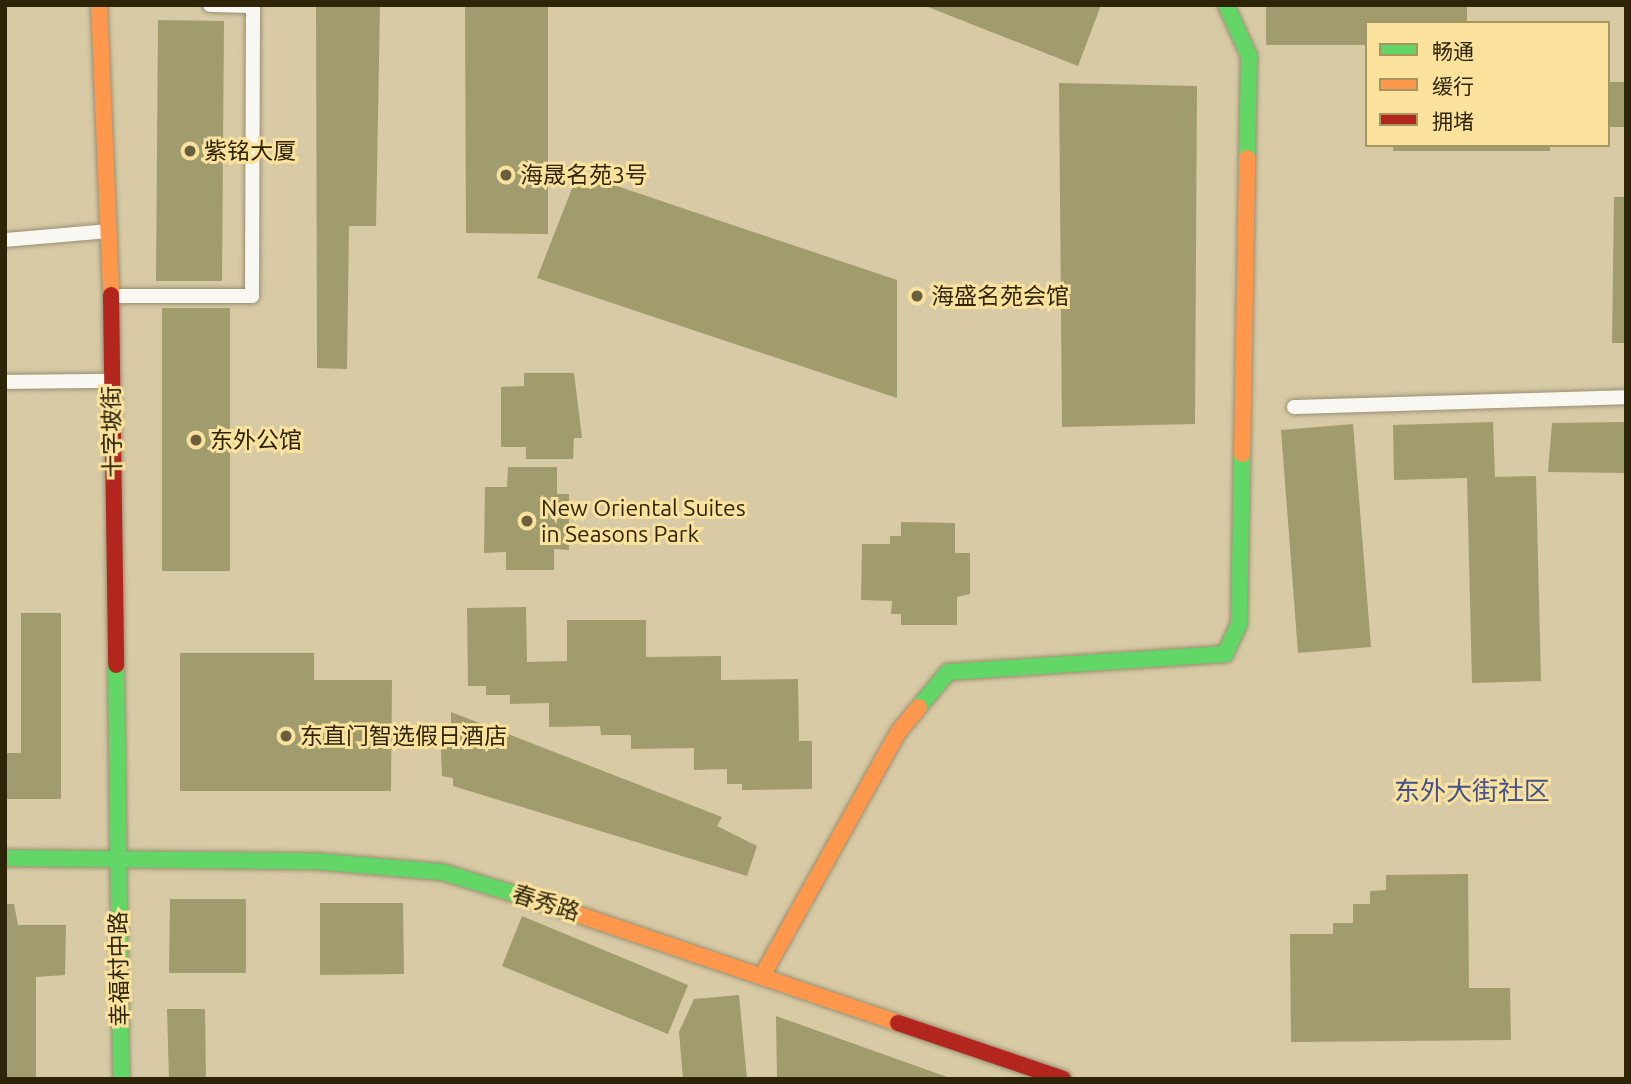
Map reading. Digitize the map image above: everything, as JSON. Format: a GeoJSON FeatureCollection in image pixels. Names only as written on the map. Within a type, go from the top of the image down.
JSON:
{"type":"FeatureCollection","features":[{"type":"Feature","properties":{"kind":"street","name":"十字坡街"},"geometry":{"type":"LineString","coordinates":[[99,5],[97,63],[110,231],[118,859]]}},
{"type":"Feature","properties":{"kind":"street"},"geometry":{"type":"LineString","coordinates":[[762,976],[899,731],[948,672],[1225,654],[1240,624],[1249,56],[1226,5]]}},
{"type":"Feature","properties":{"kind":"street","name":"春秀路"},"geometry":{"type":"LineString","coordinates":[[5,858],[313,861],[442,872],[762,976],[1063,1079]]}},
{"type":"Feature","properties":{"kind":"street","name":"幸福村中路"},"geometry":{"type":"LineString","coordinates":[[118,859],[121,1079]]}},
{"type":"Feature","properties":{"kind":"lane"},"geometry":{"type":"LineString","coordinates":[[110,296],[252,296],[253,6],[210,5]]}},
{"type":"Feature","properties":{"kind":"lane"},"geometry":{"type":"LineString","coordinates":[[5,240],[110,231]]}},
{"type":"Feature","properties":{"kind":"lane"},"geometry":{"type":"LineString","coordinates":[[5,382],[112,381]]}},
{"type":"Feature","properties":{"kind":"lane"},"geometry":{"type":"LineString","coordinates":[[1294,407],[1626,397]]}},
{"type":"Feature","properties":{"kind":"building"},"geometry":{"type":"Polygon","coordinates":[[[316,5],[380,5],[376,226],[349,226],[347,369],[317,368],[316,5]]]}},
{"type":"Feature","properties":{"kind":"building"},"geometry":{"type":"Polygon","coordinates":[[[465,5],[548,5],[548,234],[466,233],[465,5]]]}},
{"type":"Feature","properties":{"kind":"building"},"geometry":{"type":"Polygon","coordinates":[[[923,5],[1101,5],[1078,66],[923,5]]]}},
{"type":"Feature","properties":{"kind":"building"},"geometry":{"type":"Polygon","coordinates":[[[1266,5],[1467,5],[1467,21],[1365,21],[1365,45],[1266,45],[1266,5]]]}},
{"type":"Feature","properties":{"kind":"building","name":"紫铭大厦"},"geometry":{"type":"Polygon","coordinates":[[[158,20],[224,21],[222,281],[156,281],[158,20]]]}},
{"type":"Feature","properties":{"kind":"building"},"geometry":{"type":"Polygon","coordinates":[[[1610,82],[1626,82],[1626,127],[1610,127],[1610,82]]]}},
{"type":"Feature","properties":{"kind":"building"},"geometry":{"type":"Polygon","coordinates":[[[1059,83],[1197,86],[1195,424],[1062,427],[1059,83]]]}},
{"type":"Feature","properties":{"kind":"building"},"geometry":{"type":"Polygon","coordinates":[[[1393,147],[1550,147],[1550,151],[1393,151],[1393,147]]]}},
{"type":"Feature","properties":{"kind":"building"},"geometry":{"type":"Polygon","coordinates":[[[578,173],[897,280],[897,398],[537,278],[578,173]]]}},
{"type":"Feature","properties":{"kind":"building"},"geometry":{"type":"Polygon","coordinates":[[[1614,197],[1626,197],[1626,343],[1612,343],[1614,197]]]}},
{"type":"Feature","properties":{"kind":"building","name":"东外公馆"},"geometry":{"type":"Polygon","coordinates":[[[162,308],[230,308],[230,571],[162,571],[162,308]]]}},
{"type":"Feature","properties":{"kind":"building"},"geometry":{"type":"Polygon","coordinates":[[[524,373],[574,373],[582,438],[574,438],[573,459],[526,459],[526,447],[501,447],[501,387],[524,386],[524,373]]]}},
{"type":"Feature","properties":{"kind":"building"},"geometry":{"type":"Polygon","coordinates":[[[1493,422],[1495,477],[1536,476],[1541,681],[1472,683],[1467,478],[1394,480],[1393,425],[1493,422]]]}},
{"type":"Feature","properties":{"kind":"building"},"geometry":{"type":"Polygon","coordinates":[[[1626,422],[1626,473],[1548,472],[1552,423],[1626,422]]]}},
{"type":"Feature","properties":{"kind":"building"},"geometry":{"type":"Polygon","coordinates":[[[1353,424],[1371,647],[1298,653],[1281,430],[1353,424]]]}},
{"type":"Feature","properties":{"kind":"building","name":"New Oriental Suites in Seasons Park"},"geometry":{"type":"Polygon","coordinates":[[[508,467],[557,467],[557,494],[569,494],[569,550],[554,549],[554,570],[506,570],[506,552],[484,553],[485,487],[507,487],[508,467]]]}},
{"type":"Feature","properties":{"kind":"building"},"geometry":{"type":"Polygon","coordinates":[[[901,522],[955,523],[955,553],[970,553],[970,594],[957,597],[957,625],[901,625],[901,614],[891,614],[892,601],[861,600],[862,544],[890,544],[890,536],[901,536],[901,522]]]}},
{"type":"Feature","properties":{"kind":"building"},"geometry":{"type":"Polygon","coordinates":[[[526,607],[527,662],[567,661],[567,620],[646,620],[646,657],[721,656],[721,680],[798,679],[799,741],[812,741],[812,789],[742,790],[742,784],[727,784],[727,769],[694,770],[694,748],[631,749],[631,735],[601,735],[600,726],[549,727],[549,703],[510,704],[510,695],[486,695],[486,686],[468,686],[467,608],[526,607]]]}},
{"type":"Feature","properties":{"kind":"building"},"geometry":{"type":"Polygon","coordinates":[[[21,613],[61,613],[61,799],[5,799],[5,753],[21,753],[21,613]]]}},
{"type":"Feature","properties":{"kind":"building","name":"东直门智选假日酒店"},"geometry":{"type":"Polygon","coordinates":[[[180,653],[314,653],[314,680],[392,680],[391,791],[180,791],[180,653]]]}},
{"type":"Feature","properties":{"kind":"building"},"geometry":{"type":"Polygon","coordinates":[[[451,712],[722,817],[717,826],[757,846],[747,876],[453,786],[453,778],[442,776],[440,726],[451,723],[451,712]]]}},
{"type":"Feature","properties":{"kind":"building"},"geometry":{"type":"Polygon","coordinates":[[[1468,874],[1469,988],[1510,988],[1511,1040],[1291,1042],[1290,934],[1333,934],[1333,923],[1353,923],[1353,904],[1370,904],[1370,891],[1386,890],[1386,875],[1468,874]]]}},
{"type":"Feature","properties":{"kind":"building"},"geometry":{"type":"Polygon","coordinates":[[[170,899],[246,899],[246,973],[169,973],[170,899]]]}},
{"type":"Feature","properties":{"kind":"building"},"geometry":{"type":"Polygon","coordinates":[[[320,903],[403,903],[404,974],[320,975],[320,903]]]}},
{"type":"Feature","properties":{"kind":"building"},"geometry":{"type":"Polygon","coordinates":[[[5,904],[14,904],[18,925],[66,925],[65,975],[36,977],[36,1079],[5,1079],[5,904]]]}},
{"type":"Feature","properties":{"kind":"building"},"geometry":{"type":"Polygon","coordinates":[[[522,916],[688,985],[668,1034],[502,966],[522,916]]]}},
{"type":"Feature","properties":{"kind":"building"},"geometry":{"type":"Polygon","coordinates":[[[739,995],[747,1079],[683,1079],[679,1032],[694,999],[739,995]]]}},
{"type":"Feature","properties":{"kind":"building"},"geometry":{"type":"Polygon","coordinates":[[[167,1009],[205,1009],[206,1079],[169,1079],[167,1009]]]}},
{"type":"Feature","properties":{"kind":"building"},"geometry":{"type":"Polygon","coordinates":[[[776,1016],[950,1078],[950,1079],[777,1079],[776,1016]]]}},
{"type":"Feature","properties":{"kind":"traffic: fast"},"geometry":{"type":"LineString","coordinates":[[1226,5],[1249,56],[1247,158]]}},
{"type":"Feature","properties":{"kind":"traffic: fast"},"geometry":{"type":"LineString","coordinates":[[919,707],[948,672],[1225,654],[1239,624],[1242,454]]}},
{"type":"Feature","properties":{"kind":"traffic: fast"},"geometry":{"type":"LineString","coordinates":[[116,665],[121,1079]]}},
{"type":"Feature","properties":{"kind":"traffic: fast"},"geometry":{"type":"LineString","coordinates":[[5,858],[313,861],[442,872],[535,900]]}},
{"type":"Feature","properties":{"kind":"traffic: slow"},"geometry":{"type":"LineString","coordinates":[[99,5],[111,295]]}},
{"type":"Feature","properties":{"kind":"traffic: slow"},"geometry":{"type":"LineString","coordinates":[[1242,454],[1247,158]]}},
{"type":"Feature","properties":{"kind":"traffic: slow"},"geometry":{"type":"LineString","coordinates":[[762,976],[899,731],[919,707]]}},
{"type":"Feature","properties":{"kind":"traffic: slow"},"geometry":{"type":"LineString","coordinates":[[535,900],[898,1023]]}},
{"type":"Feature","properties":{"kind":"traffic: jam"},"geometry":{"type":"LineString","coordinates":[[111,295],[116,665]]}},
{"type":"Feature","properties":{"kind":"traffic: jam"},"geometry":{"type":"LineString","coordinates":[[898,1023],[1063,1079]]}},
{"type":"Feature","properties":{"kind":"place","name":"紫铭大厦"},"geometry":{"type":"Point","coordinates":[190,151]}},
{"type":"Feature","properties":{"kind":"place","name":"海晟名苑3号"},"geometry":{"type":"Point","coordinates":[506,175]}},
{"type":"Feature","properties":{"kind":"place","name":"海盛名苑会馆"},"geometry":{"type":"Point","coordinates":[917,296]}},
{"type":"Feature","properties":{"kind":"place","name":"东外公馆"},"geometry":{"type":"Point","coordinates":[196,440]}},
{"type":"Feature","properties":{"kind":"place","name":"New Oriental Suites in Seasons Park"},"geometry":{"type":"Point","coordinates":[527,521]}},
{"type":"Feature","properties":{"kind":"place","name":"东直门智选假日酒店"},"geometry":{"type":"Point","coordinates":[286,736]}},
{"type":"Feature","properties":{"kind":"district","name":"东外大街社区"},"geometry":{"type":"Point","coordinates":[1472,791]}}]}
